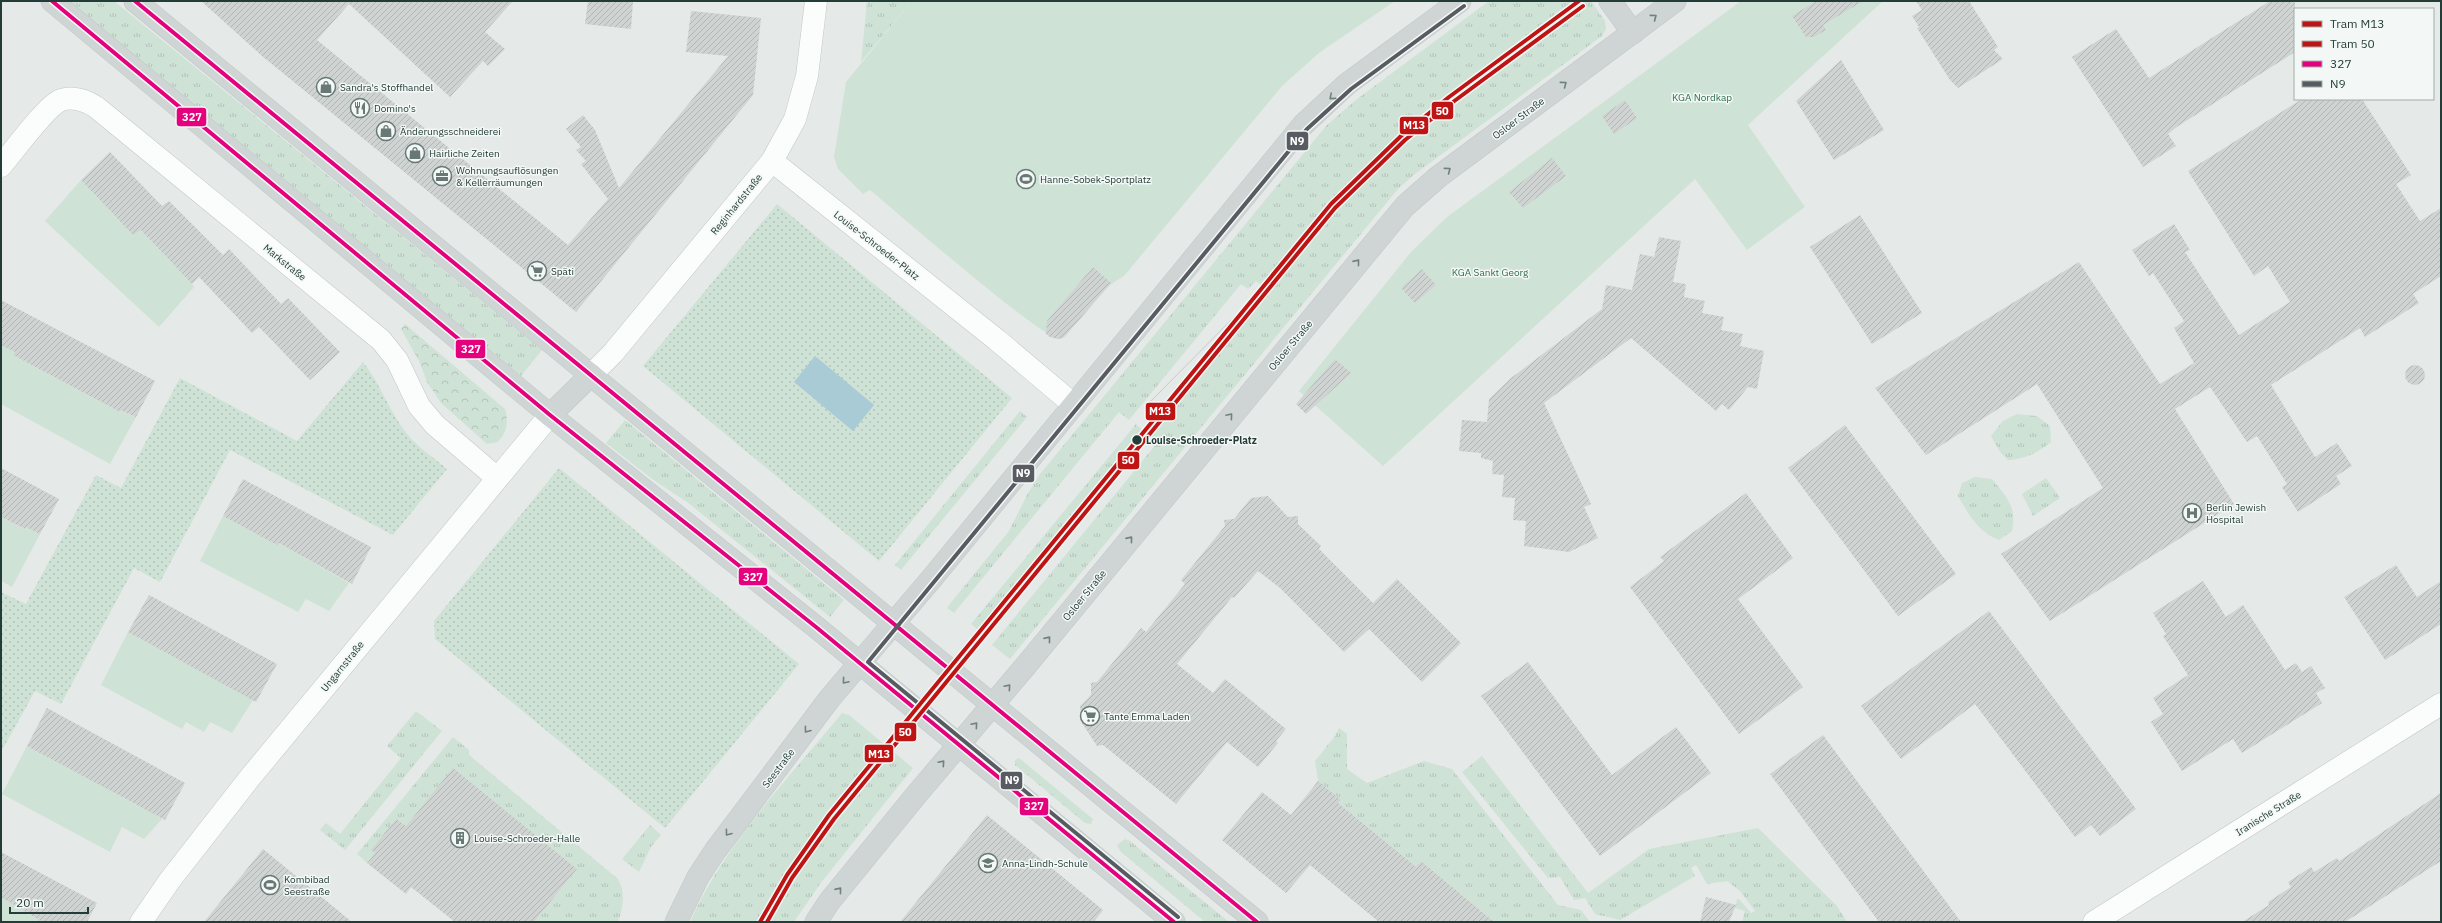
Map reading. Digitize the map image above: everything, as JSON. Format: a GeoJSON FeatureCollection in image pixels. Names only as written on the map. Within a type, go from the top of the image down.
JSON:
{"type":"FeatureCollection","features":[{"type":"Feature","properties":{"kind":"main road"},"geometry":{"type":"LineString","coordinates":[[52,1],[550,416],[860,663],[1174,922]]}},
{"type":"Feature","properties":{"kind":"main road"},"geometry":{"type":"LineString","coordinates":[[135,1],[433,242],[591,375],[1257,922]]}},
{"type":"Feature","properties":{"kind":"main road"},"geometry":{"type":"LineString","coordinates":[[893,623],[1303,125],[1347,84],[1460,1]]}},
{"type":"Feature","properties":{"kind":"main road"},"geometry":{"type":"LineString","coordinates":[[1610,1],[1633,32]]}},
{"type":"Feature","properties":{"kind":"main road","name":"Osloer Straße"},"geometry":{"type":"LineString","coordinates":[[958,745],[993,705],[1405,206],[1438,177],[1675,1]]}},
{"type":"Feature","properties":{"kind":"main road"},"geometry":{"type":"LineString","coordinates":[[550,416],[591,375]]}},
{"type":"Feature","properties":{"kind":"main road","name":"Seestraße"},"geometry":{"type":"LineString","coordinates":[[676,922],[695,883],[715,851],[830,698],[893,623]]}},
{"type":"Feature","properties":{"kind":"main road"},"geometry":{"type":"LineString","coordinates":[[816,922],[829,902],[958,745]]}},
{"type":"Feature","properties":{"kind":"street","name":"Reginhardstraße"},"geometry":{"type":"LineString","coordinates":[[591,375],[614,353],[772,161],[795,119],[807,76],[816,1]]}},
{"type":"Feature","properties":{"kind":"street","name":"Markstraße"},"geometry":{"type":"LineString","coordinates":[[1,166],[42,116],[60,101],[74,98],[85,100],[96,107],[381,340],[397,360],[419,406],[435,425],[497,478]]}},
{"type":"Feature","properties":{"kind":"street","name":"Louise-Schroeder-Platz"},"geometry":{"type":"LineString","coordinates":[[772,161],[997,340],[1074,405]]}},
{"type":"Feature","properties":{"kind":"street","name":"Ungarnstraße"},"geometry":{"type":"LineString","coordinates":[[141,922],[170,880],[248,780],[497,478],[550,416]]}},
{"type":"Feature","properties":{"kind":"street","name":"Iranische Straße"},"geometry":{"type":"LineString","coordinates":[[2094,922],[2441,704]]}},
{"type":"Feature","properties":{"kind":"green space"},"geometry":{"type":"Polygon","coordinates":[[[67,1],[114,1],[542,350],[521,376],[67,1]]]}},
{"type":"Feature","properties":{"kind":"green space"},"geometry":{"type":"Polygon","coordinates":[[[867,1],[912,1],[861,62],[867,1]]]}},
{"type":"Feature","properties":{"kind":"green space","name":"Hanne-Sobek-Sportplatz"},"geometry":{"type":"Polygon","coordinates":[[[912,1],[1395,1],[1319,53],[1283,85],[1124,276],[1109,286],[1080,320],[1061,339],[1049,334],[1028,320],[968,273],[870,190],[863,194],[838,169],[834,157],[846,82],[912,1]]]}},
{"type":"Feature","properties":{"kind":"green space"},"geometry":{"type":"Polygon","coordinates":[[[1489,1],[1591,1],[1605,21],[1606,29],[1602,36],[1415,174],[1398,189],[1010,659],[992,645],[1157,443],[1147,435],[1267,290],[1256,281],[1248,289],[1241,284],[1129,420],[1119,412],[954,613],[947,608],[1009,531],[1028,493],[1040,474],[1326,126],[1357,99],[1489,1]]]}},
{"type":"Feature","properties":{"kind":"green space","name":"KGA Sankt Georg"},"geometry":{"type":"Polygon","coordinates":[[[1741,1],[1883,1],[1748,125],[1805,207],[1747,250],[1695,179],[1383,466],[1299,391],[1411,252],[1447,217],[1741,1]]]}},
{"type":"Feature","properties":{"kind":"green space"},"geometry":{"type":"Polygon","coordinates":[[[81,180],[133,235],[141,230],[194,287],[159,327],[45,221],[81,180]]]}},
{"type":"Feature","properties":{"kind":"green space"},"geometry":{"type":"Polygon","coordinates":[[[777,204],[1012,398],[879,561],[643,366],[777,204]]]}},
{"type":"Feature","properties":{"kind":"green space"},"geometry":{"type":"Polygon","coordinates":[[[405,324],[505,409],[507,423],[498,442],[487,444],[441,403],[427,382],[419,361],[401,329],[405,324]]]}},
{"type":"Feature","properties":{"kind":"green space"},"geometry":{"type":"Polygon","coordinates":[[[1,345],[15,352],[13,355],[120,412],[121,410],[136,417],[110,464],[1,404],[1,345]]]}},
{"type":"Feature","properties":{"kind":"green space"},"geometry":{"type":"Polygon","coordinates":[[[363,362],[375,379],[395,417],[408,435],[422,449],[447,469],[393,535],[230,450],[160,582],[134,568],[61,704],[35,691],[1,752],[1,592],[26,604],[96,475],[121,488],[180,378],[297,441],[363,362]]]}},
{"type":"Feature","properties":{"kind":"green space"},"geometry":{"type":"Polygon","coordinates":[[[1020,411],[1027,417],[901,570],[895,565],[1020,411]]]}},
{"type":"Feature","properties":{"kind":"green space"},"geometry":{"type":"Polygon","coordinates":[[[2017,414],[2037,416],[2050,426],[2051,442],[2031,455],[2008,460],[2000,452],[1991,436],[2003,421],[2017,414]]]}},
{"type":"Feature","properties":{"kind":"green space"},"geometry":{"type":"Polygon","coordinates":[[[625,420],[844,600],[830,617],[687,502],[652,479],[606,443],[625,420]]]}},
{"type":"Feature","properties":{"kind":"green space"},"geometry":{"type":"Polygon","coordinates":[[[1136,424],[1142,430],[978,630],[971,624],[1136,424]]]}},
{"type":"Feature","properties":{"kind":"green space"},"geometry":{"type":"Polygon","coordinates":[[[559,468],[799,664],[665,828],[435,639],[434,621],[559,468]]]}},
{"type":"Feature","properties":{"kind":"green space"},"geometry":{"type":"Polygon","coordinates":[[[1975,477],[1992,479],[2010,503],[2013,515],[2012,531],[1999,540],[1992,537],[1980,528],[1970,516],[1958,496],[1962,483],[1975,477]]]}},
{"type":"Feature","properties":{"kind":"green space"},"geometry":{"type":"Polygon","coordinates":[[[2046,478],[2060,498],[2033,516],[2022,494],[2046,478]]]}},
{"type":"Feature","properties":{"kind":"green space"},"geometry":{"type":"Polygon","coordinates":[[[223,516],[277,545],[279,543],[349,583],[329,611],[306,599],[298,612],[200,561],[223,516]]]}},
{"type":"Feature","properties":{"kind":"green space"},"geometry":{"type":"Polygon","coordinates":[[[1,517],[24,529],[26,527],[40,534],[12,587],[1,581],[1,517]]]}},
{"type":"Feature","properties":{"kind":"green space"},"geometry":{"type":"Polygon","coordinates":[[[128,632],[253,700],[232,733],[210,722],[204,732],[186,722],[182,729],[101,685],[128,632]]]}},
{"type":"Feature","properties":{"kind":"green space"},"geometry":{"type":"Polygon","coordinates":[[[416,711],[442,731],[345,850],[320,830],[326,823],[340,834],[401,758],[387,746],[416,711]]]}},
{"type":"Feature","properties":{"kind":"green space"},"geometry":{"type":"Polygon","coordinates":[[[842,713],[849,715],[913,768],[820,884],[794,922],[690,922],[704,893],[739,839],[779,787],[842,713]]]}},
{"type":"Feature","properties":{"kind":"green space"},"geometry":{"type":"Polygon","coordinates":[[[1339,728],[1347,734],[1347,769],[1367,783],[1424,761],[1452,769],[1558,905],[1581,910],[1590,922],[1483,922],[1477,918],[1482,911],[1479,909],[1477,912],[1467,904],[1469,901],[1460,893],[1457,896],[1447,888],[1450,885],[1421,861],[1413,870],[1344,813],[1347,810],[1338,803],[1341,800],[1318,781],[1315,761],[1335,736],[1339,728]]]}},
{"type":"Feature","properties":{"kind":"green space"},"geometry":{"type":"Polygon","coordinates":[[[453,737],[469,750],[469,755],[618,879],[621,884],[623,900],[618,922],[534,922],[577,869],[453,769],[406,826],[396,819],[372,850],[375,853],[367,863],[357,854],[453,737]]]}},
{"type":"Feature","properties":{"kind":"green space"},"geometry":{"type":"Polygon","coordinates":[[[27,746],[113,789],[112,792],[136,805],[138,803],[153,811],[152,813],[162,819],[144,839],[122,827],[110,852],[2,794],[27,746]]]}},
{"type":"Feature","properties":{"kind":"green space"},"geometry":{"type":"Polygon","coordinates":[[[1482,756],[1588,893],[1649,849],[1758,828],[1837,906],[1847,922],[1742,922],[1745,911],[1735,908],[1737,899],[1739,899],[1751,913],[1755,911],[1740,891],[1727,881],[1707,884],[1696,865],[1691,868],[1695,876],[1620,920],[1595,914],[1585,898],[1574,900],[1560,877],[1548,878],[1462,772],[1482,756]]]}},
{"type":"Feature","properties":{"kind":"green space"},"geometry":{"type":"Polygon","coordinates":[[[1019,758],[1093,819],[1091,824],[1085,823],[1015,765],[1015,760],[1019,758]]]}},
{"type":"Feature","properties":{"kind":"green space"},"geometry":{"type":"Polygon","coordinates":[[[650,825],[661,835],[651,847],[639,872],[622,859],[650,825]]]}},
{"type":"Feature","properties":{"kind":"green space"},"geometry":{"type":"Polygon","coordinates":[[[1125,839],[1130,841],[1229,922],[1205,922],[1120,851],[1117,845],[1125,839]]]}},
{"type":"Feature","properties":{"kind":"green space"},"geometry":{"type":"Polygon","coordinates":[[[1,897],[25,910],[24,912],[42,922],[1,922],[1,897]]]}},
{"type":"Feature","properties":{"kind":"water"},"geometry":{"type":"Polygon","coordinates":[[[815,356],[874,405],[853,431],[794,382],[815,356]]]}},
{"type":"Feature","properties":{"kind":"building"},"geometry":{"type":"Polygon","coordinates":[[[201,1],[513,1],[485,32],[505,49],[488,66],[483,61],[450,97],[349,4],[317,40],[568,245],[608,199],[581,164],[586,161],[576,150],[581,147],[566,129],[583,115],[595,130],[619,188],[728,56],[686,52],[691,11],[761,18],[753,95],[576,312],[262,56],[201,1]]]}},
{"type":"Feature","properties":{"kind":"building"},"geometry":{"type":"Polygon","coordinates":[[[588,1],[633,1],[631,29],[585,24],[588,1]]]}},
{"type":"Feature","properties":{"kind":"building"},"geometry":{"type":"Polygon","coordinates":[[[1816,1],[1863,1],[1823,25],[1826,30],[1814,37],[1806,37],[1792,16],[1816,1]]]}},
{"type":"Feature","properties":{"kind":"building"},"geometry":{"type":"Polygon","coordinates":[[[1916,1],[1969,1],[1998,47],[1994,50],[2003,59],[1958,88],[1950,80],[1917,28],[1919,27],[1912,16],[1922,10],[1916,1]]]}},
{"type":"Feature","properties":{"kind":"building"},"geometry":{"type":"Polygon","coordinates":[[[2270,1],[2295,1],[2294,53],[2178,126],[2168,134],[2176,146],[2143,167],[2072,57],[2116,29],[2149,78],[2270,1]]]}},
{"type":"Feature","properties":{"kind":"building"},"geometry":{"type":"Polygon","coordinates":[[[1841,60],[1884,130],[1834,160],[1796,101],[1841,60]]]}},
{"type":"Feature","properties":{"kind":"building"},"geometry":{"type":"Polygon","coordinates":[[[1625,100],[1637,118],[1614,134],[1602,116],[1625,100]]]}},
{"type":"Feature","properties":{"kind":"building"},"geometry":{"type":"Polygon","coordinates":[[[2300,100],[2363,100],[2411,175],[2396,184],[2420,221],[2441,208],[2441,276],[2413,294],[2419,303],[2365,337],[2360,328],[2271,385],[2315,457],[2337,443],[2352,466],[2336,476],[2341,484],[2298,512],[2282,487],[2287,484],[2257,436],[2247,442],[2210,387],[2175,409],[2234,504],[2050,621],[2001,554],[2103,488],[2037,384],[1926,455],[1875,388],[2079,262],[2160,384],[2194,363],[2174,328],[2184,321],[2153,273],[2149,276],[2132,250],[2174,224],[2190,250],[2185,252],[2239,335],[2290,302],[2268,266],[2254,276],[2188,171],[2300,100]]]}},
{"type":"Feature","properties":{"kind":"building"},"geometry":{"type":"Polygon","coordinates":[[[110,152],[162,206],[169,201],[223,255],[229,249],[281,304],[288,298],[340,352],[310,380],[259,327],[252,333],[199,277],[192,284],[141,230],[133,235],[81,180],[110,152]]]}},
{"type":"Feature","properties":{"kind":"building"},"geometry":{"type":"Polygon","coordinates":[[[1552,158],[1566,176],[1523,208],[1509,192],[1552,158]]]}},
{"type":"Feature","properties":{"kind":"building"},"geometry":{"type":"Polygon","coordinates":[[[1860,215],[1922,313],[1872,344],[1810,247],[1860,215]]]}},
{"type":"Feature","properties":{"kind":"building"},"geometry":{"type":"Polygon","coordinates":[[[1659,237],[1681,241],[1673,282],[1686,284],[1684,297],[1705,301],[1702,313],[1724,317],[1721,330],[1743,334],[1740,346],[1764,351],[1757,389],[1748,387],[1729,410],[1722,404],[1716,411],[1631,338],[1544,403],[1591,504],[1584,507],[1598,538],[1569,552],[1524,546],[1526,521],[1513,520],[1515,498],[1502,497],[1504,475],[1492,474],[1493,461],[1481,458],[1481,453],[1459,451],[1462,420],[1487,422],[1489,399],[1511,378],[1602,309],[1606,285],[1632,290],[1640,254],[1654,257],[1659,237]]]}},
{"type":"Feature","properties":{"kind":"building"},"geometry":{"type":"Polygon","coordinates":[[[1093,267],[1111,283],[1064,337],[1058,339],[1050,337],[1046,334],[1047,321],[1093,267]]]}},
{"type":"Feature","properties":{"kind":"building"},"geometry":{"type":"Polygon","coordinates":[[[1422,269],[1436,285],[1415,303],[1401,288],[1422,269]]]}},
{"type":"Feature","properties":{"kind":"building"},"geometry":{"type":"Polygon","coordinates":[[[1,300],[155,381],[136,417],[121,410],[120,412],[13,355],[15,352],[1,345],[1,300]]]}},
{"type":"Feature","properties":{"kind":"building"},"geometry":{"type":"Polygon","coordinates":[[[1335,359],[1351,373],[1306,414],[1296,404],[1335,359]]]}},
{"type":"Feature","properties":{"kind":"building"},"geometry":{"type":"Polygon","coordinates":[[[2411,365],[2419,365],[2425,371],[2425,379],[2419,385],[2411,385],[2405,379],[2405,371],[2411,365]]]}},
{"type":"Feature","properties":{"kind":"building"},"geometry":{"type":"Polygon","coordinates":[[[1845,425],[1956,574],[1898,616],[1788,468],[1845,425]]]}},
{"type":"Feature","properties":{"kind":"building"},"geometry":{"type":"Polygon","coordinates":[[[1,468],[59,499],[40,534],[26,527],[25,529],[1,517],[1,468]]]}},
{"type":"Feature","properties":{"kind":"building"},"geometry":{"type":"Polygon","coordinates":[[[243,479],[371,547],[352,584],[279,543],[277,545],[223,516],[243,479]]]}},
{"type":"Feature","properties":{"kind":"building"},"geometry":{"type":"Polygon","coordinates":[[[1746,493],[1793,558],[1738,599],[1803,687],[1739,734],[1630,587],[1664,561],[1660,557],[1746,493]]]}},
{"type":"Feature","properties":{"kind":"building"},"geometry":{"type":"Polygon","coordinates":[[[1268,496],[1288,517],[1298,516],[1298,524],[1321,546],[1319,549],[1373,603],[1397,579],[1461,643],[1422,682],[1369,629],[1344,652],[1280,588],[1258,571],[1234,598],[1232,597],[1177,664],[1213,693],[1225,679],[1286,729],[1276,741],[1278,743],[1258,767],[1227,742],[1176,804],[1103,745],[1097,746],[1082,723],[1080,706],[1091,695],[1091,683],[1097,682],[1141,628],[1146,632],[1185,584],[1181,580],[1225,526],[1224,520],[1234,519],[1251,498],[1268,496]]]}},
{"type":"Feature","properties":{"kind":"building"},"geometry":{"type":"Polygon","coordinates":[[[2396,565],[2417,597],[2441,581],[2441,624],[2385,660],[2344,597],[2396,565]]]}},
{"type":"Feature","properties":{"kind":"building"},"geometry":{"type":"Polygon","coordinates":[[[2203,581],[2226,617],[2243,605],[2285,670],[2296,663],[2302,672],[2311,666],[2325,688],[2316,693],[2322,703],[2242,753],[2233,739],[2182,771],[2151,722],[2163,714],[2153,698],[2188,675],[2163,636],[2166,634],[2153,613],[2203,581]]]}},
{"type":"Feature","properties":{"kind":"building"},"geometry":{"type":"Polygon","coordinates":[[[149,595],[277,664],[256,702],[128,632],[149,595]]]}},
{"type":"Feature","properties":{"kind":"building"},"geometry":{"type":"Polygon","coordinates":[[[1989,611],[2136,809],[2100,836],[2091,825],[2075,837],[1975,704],[1901,759],[1861,706],[1989,611]]]}},
{"type":"Feature","properties":{"kind":"building"},"geometry":{"type":"Polygon","coordinates":[[[1528,662],[1612,775],[1676,727],[1711,773],[1600,856],[1481,696],[1528,662]]]}},
{"type":"Feature","properties":{"kind":"building"},"geometry":{"type":"Polygon","coordinates":[[[47,708],[185,783],[165,820],[27,746],[47,708]]]}},
{"type":"Feature","properties":{"kind":"building"},"geometry":{"type":"Polygon","coordinates":[[[1823,735],[1961,922],[1879,922],[1770,774],[1823,735]]]}},
{"type":"Feature","properties":{"kind":"building","name":"Louise-Schroeder-Halle"},"geometry":{"type":"Polygon","coordinates":[[[453,768],[577,869],[534,922],[455,922],[411,887],[406,894],[367,863],[375,853],[371,850],[396,819],[406,826],[453,768]]]}},
{"type":"Feature","properties":{"kind":"building"},"geometry":{"type":"Polygon","coordinates":[[[1318,781],[1341,800],[1338,803],[1416,867],[1421,861],[1494,922],[1379,922],[1310,865],[1286,893],[1222,840],[1262,792],[1291,815],[1318,781]]]}},
{"type":"Feature","properties":{"kind":"building"},"geometry":{"type":"Polygon","coordinates":[[[2441,793],[2441,861],[2345,922],[2242,922],[2269,905],[2268,902],[2291,887],[2288,882],[2311,867],[2314,872],[2337,858],[2339,861],[2441,793]]]}},
{"type":"Feature","properties":{"kind":"building","name":"Anna-Lindh-Schule"},"geometry":{"type":"Polygon","coordinates":[[[987,815],[1103,910],[1094,922],[900,922],[987,815]]]}},
{"type":"Feature","properties":{"kind":"building","name":"Kombibad Seestraße"},"geometry":{"type":"Polygon","coordinates":[[[263,849],[352,922],[204,922],[263,849]]]}},
{"type":"Feature","properties":{"kind":"building"},"geometry":{"type":"Polygon","coordinates":[[[1,852],[97,903],[87,922],[42,922],[1,897],[1,852]]]}},
{"type":"Feature","properties":{"kind":"building"},"geometry":{"type":"Polygon","coordinates":[[[1706,897],[1736,905],[1729,922],[1700,922],[1706,897]]]}},
{"type":"Feature","properties":{"kind":"tram line","name":"M13"},"geometry":{"type":"LineString","coordinates":[[760,922],[787,875],[829,815],[1331,204],[1401,136],[1449,97],[1579,1]]}},
{"type":"Feature","properties":{"kind":"tram line","name":"50"},"geometry":{"type":"LineString","coordinates":[[767,922],[792,878],[834,819],[1335,208],[1405,140],[1453,102],[1583,6]]}},
{"type":"Feature","properties":{"kind":"tram line"},"geometry":{"type":"LineString","coordinates":[[1150,402],[1253,298]]}},
{"type":"Feature","properties":{"kind":"transit line","name":"327"},"geometry":{"type":"LineString","coordinates":[[52,1],[550,415],[816,627],[1174,922]]}},
{"type":"Feature","properties":{"kind":"transit line","name":"327"},"geometry":{"type":"LineString","coordinates":[[135,1],[1257,922]]}},
{"type":"Feature","properties":{"kind":"transit line","name":"N9"},"geometry":{"type":"LineString","coordinates":[[1178,917],[868,662],[1307,129],[1351,89],[1464,6]]}},
{"type":"Feature","properties":{"kind":"place","name":"Sandra's Stoffhandel"},"geometry":{"type":"Point","coordinates":[326,87]}},
{"type":"Feature","properties":{"kind":"place","name":"Domino's"},"geometry":{"type":"Point","coordinates":[360,108]}},
{"type":"Feature","properties":{"kind":"place","name":"Änderungsschneiderei"},"geometry":{"type":"Point","coordinates":[386,131]}},
{"type":"Feature","properties":{"kind":"place","name":"Hairliche Zeiten"},"geometry":{"type":"Point","coordinates":[415,153]}},
{"type":"Feature","properties":{"kind":"place","name":"Wohnungsauflösungen & Kellerräumungen"},"geometry":{"type":"Point","coordinates":[442,176]}},
{"type":"Feature","properties":{"kind":"place","name":"Hanne-Sobek-Sportplatz"},"geometry":{"type":"Point","coordinates":[1026,179]}},
{"type":"Feature","properties":{"kind":"place","name":"Späti"},"geometry":{"type":"Point","coordinates":[537,271]}},
{"type":"Feature","properties":{"kind":"place","name":"Louise-Schroeder-Platz"},"geometry":{"type":"Point","coordinates":[1137,440]}},
{"type":"Feature","properties":{"kind":"place","name":"Berlin Jewish Hospital"},"geometry":{"type":"Point","coordinates":[2192,513]}},
{"type":"Feature","properties":{"kind":"place","name":"Tante Emma Laden"},"geometry":{"type":"Point","coordinates":[1090,716]}},
{"type":"Feature","properties":{"kind":"place","name":"Louise-Schroeder-Halle"},"geometry":{"type":"Point","coordinates":[460,838]}},
{"type":"Feature","properties":{"kind":"place","name":"Anna-Lindh-Schule"},"geometry":{"type":"Point","coordinates":[988,863]}},
{"type":"Feature","properties":{"kind":"place","name":"Kombibad Seestraße"},"geometry":{"type":"Point","coordinates":[270,885]}},
{"type":"Feature","properties":{"kind":"park label","name":"KGA Nordkap"},"geometry":{"type":"Point","coordinates":[1702,97]}}]}
